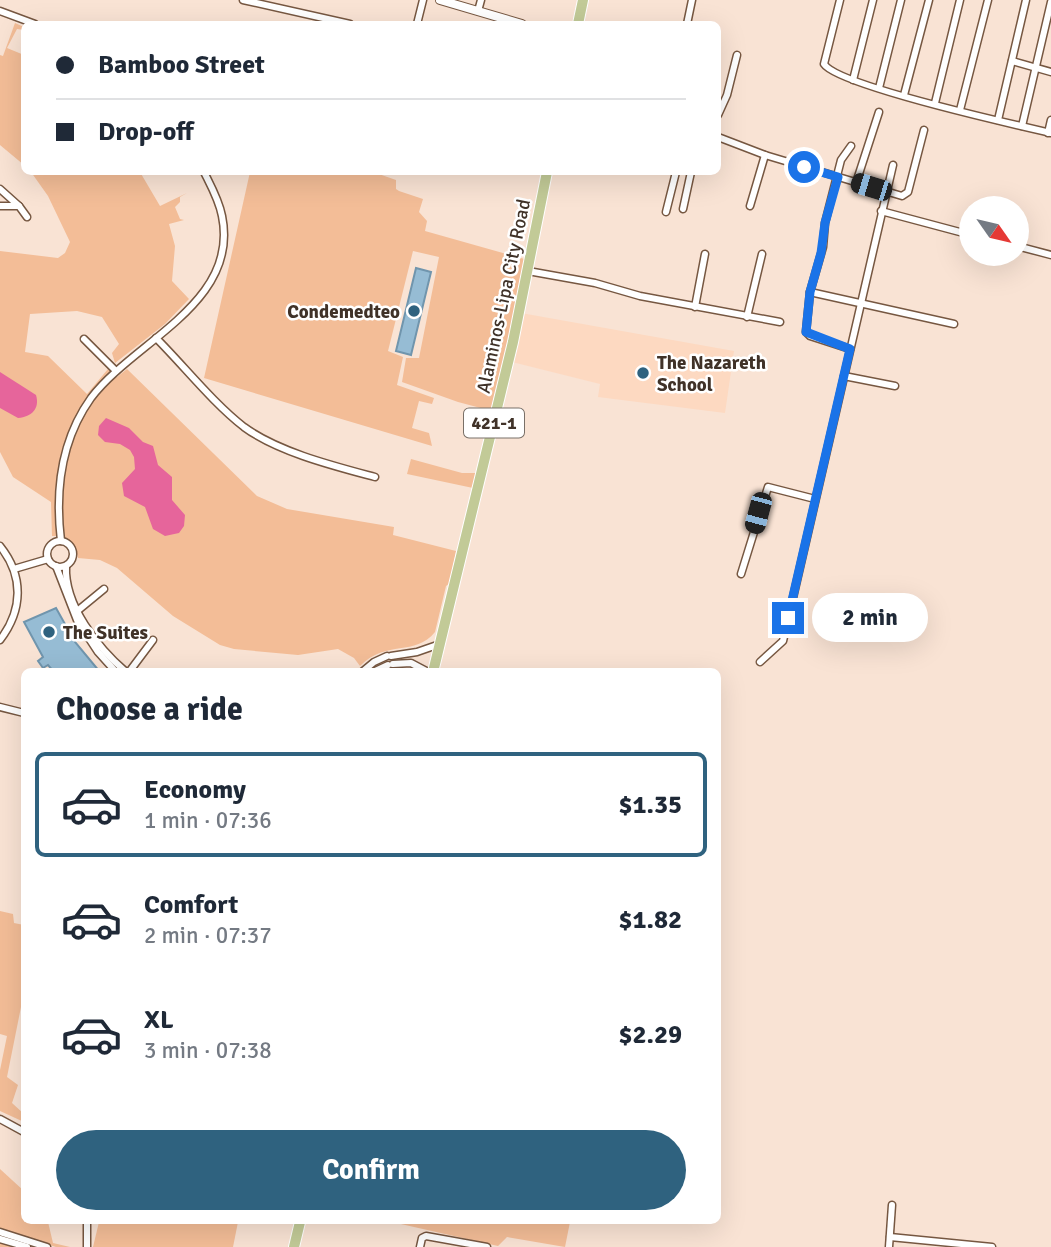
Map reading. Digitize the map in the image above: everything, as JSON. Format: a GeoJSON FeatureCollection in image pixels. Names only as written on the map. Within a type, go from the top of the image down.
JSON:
{"type":"FeatureCollection","features":[{"type":"Feature","properties":{"kind":"main road"},"geometry":{"type":"LineString","coordinates":[[579,21],[583,0]]}},
{"type":"Feature","properties":{"kind":"main road","name":"Alaminos-Lipa City Road"},"geometry":{"type":"LineString","coordinates":[[432,668],[528,271],[546,175]]}},
{"type":"Feature","properties":{"kind":"main road"},"geometry":{"type":"LineString","coordinates":[[294,1247],[300,1224]]}},
{"type":"Feature","properties":{"kind":"street"},"geometry":{"type":"LineString","coordinates":[[243,0],[342,21]]}},
{"type":"Feature","properties":{"kind":"street"},"geometry":{"type":"LineString","coordinates":[[279,9],[281,0]]}},
{"type":"Feature","properties":{"kind":"street"},"geometry":{"type":"LineString","coordinates":[[417,21],[423,0]]}},
{"type":"Feature","properties":{"kind":"street"},"geometry":{"type":"LineString","coordinates":[[440,0],[512,21]]}},
{"type":"Feature","properties":{"kind":"street"},"geometry":{"type":"LineString","coordinates":[[478,11],[481,0]]}},
{"type":"Feature","properties":{"kind":"street"},"geometry":{"type":"LineString","coordinates":[[688,21],[692,0]]}},
{"type":"Feature","properties":{"kind":"street"},"geometry":{"type":"LineString","coordinates":[[839,0],[824,64],[830,71],[879,89],[1050,133],[1051,120]]}},
{"type":"Feature","properties":{"kind":"street"},"geometry":{"type":"LineString","coordinates":[[853,80],[873,0]]}},
{"type":"Feature","properties":{"kind":"street"},"geometry":{"type":"LineString","coordinates":[[879,89],[901,0]]}},
{"type":"Feature","properties":{"kind":"street"},"geometry":{"type":"LineString","coordinates":[[904,95],[929,0]]}},
{"type":"Feature","properties":{"kind":"street"},"geometry":{"type":"LineString","coordinates":[[935,103],[960,0]]}},
{"type":"Feature","properties":{"kind":"street"},"geometry":{"type":"LineString","coordinates":[[960,110],[988,0]]}},
{"type":"Feature","properties":{"kind":"street"},"geometry":{"type":"LineString","coordinates":[[998,120],[1026,0]]}},
{"type":"Feature","properties":{"kind":"street"},"geometry":{"type":"LineString","coordinates":[[1022,126],[1051,2]]}},
{"type":"Feature","properties":{"kind":"street"},"geometry":{"type":"LineString","coordinates":[[0,11],[27,21]]}},
{"type":"Feature","properties":{"kind":"street"},"geometry":{"type":"LineString","coordinates":[[721,108],[737,55]]}},
{"type":"Feature","properties":{"kind":"street"},"geometry":{"type":"LineString","coordinates":[[1012,61],[1051,72]]}},
{"type":"Feature","properties":{"kind":"street"},"geometry":{"type":"LineString","coordinates":[[856,183],[879,112]]}},
{"type":"Feature","properties":{"kind":"street"},"geometry":{"type":"LineString","coordinates":[[721,138],[765,155],[856,183],[906,195],[924,130]]}},
{"type":"Feature","properties":{"kind":"street"},"geometry":{"type":"LineString","coordinates":[[850,349],[806,332],[810,292],[821,253],[825,223],[843,155],[851,146]]}},
{"type":"Feature","properties":{"kind":"street"},"geometry":{"type":"LineString","coordinates":[[750,206],[765,155]]}},
{"type":"Feature","properties":{"kind":"street"},"geometry":{"type":"LineString","coordinates":[[760,662],[783,641],[893,165]]}},
{"type":"Feature","properties":{"kind":"street"},"geometry":{"type":"LineString","coordinates":[[61,541],[59,491],[68,444],[91,398],[116,371],[194,303],[218,265],[223,238],[222,217],[205,175]]}},
{"type":"Feature","properties":{"kind":"street"},"geometry":{"type":"LineString","coordinates":[[666,212],[675,175]]}},
{"type":"Feature","properties":{"kind":"street"},"geometry":{"type":"LineString","coordinates":[[683,209],[690,175]]}},
{"type":"Feature","properties":{"kind":"street"},"geometry":{"type":"LineString","coordinates":[[0,189],[27,217]]}},
{"type":"Feature","properties":{"kind":"street"},"geometry":{"type":"LineString","coordinates":[[0,206],[19,206]]}},
{"type":"Feature","properties":{"kind":"street"},"geometry":{"type":"LineString","coordinates":[[881,211],[959,232]]}},
{"type":"Feature","properties":{"kind":"street"},"geometry":{"type":"LineString","coordinates":[[1029,249],[1051,255]]}},
{"type":"Feature","properties":{"kind":"street"},"geometry":{"type":"LineString","coordinates":[[695,307],[705,254]]}},
{"type":"Feature","properties":{"kind":"street"},"geometry":{"type":"LineString","coordinates":[[747,317],[762,254]]}},
{"type":"Feature","properties":{"kind":"street"},"geometry":{"type":"LineString","coordinates":[[528,271],[695,307],[780,322]]}},
{"type":"Feature","properties":{"kind":"street"},"geometry":{"type":"LineString","coordinates":[[810,292],[954,324]]}},
{"type":"Feature","properties":{"kind":"street"},"geometry":{"type":"LineString","coordinates":[[156,338],[235,419],[255,434],[284,447],[375,477]]}},
{"type":"Feature","properties":{"kind":"street"},"geometry":{"type":"LineString","coordinates":[[84,340],[116,371]]}},
{"type":"Feature","properties":{"kind":"street"},"geometry":{"type":"LineString","coordinates":[[844,376],[895,386]]}},
{"type":"Feature","properties":{"kind":"street"},"geometry":{"type":"LineString","coordinates":[[741,573],[768,487],[815,499]]}},
{"type":"Feature","properties":{"kind":"street"},"geometry":{"type":"LineString","coordinates":[[48,559],[49,546],[61,541],[69,544],[73,551],[72,559],[66,566],[67,581],[76,612],[100,645],[124,668]]}},
{"type":"Feature","properties":{"kind":"street"},"geometry":{"type":"LineString","coordinates":[[0,546],[15,569],[18,586],[17,606],[10,625],[0,640]]}},
{"type":"Feature","properties":{"kind":"street"},"geometry":{"type":"LineString","coordinates":[[48,559],[56,566],[93,645],[113,668]]}},
{"type":"Feature","properties":{"kind":"street"},"geometry":{"type":"LineString","coordinates":[[15,569],[48,559]]}},
{"type":"Feature","properties":{"kind":"street"},"geometry":{"type":"LineString","coordinates":[[56,566],[66,566]]}},
{"type":"Feature","properties":{"kind":"street"},"geometry":{"type":"LineString","coordinates":[[76,612],[104,589]]}},
{"type":"Feature","properties":{"kind":"street"},"geometry":{"type":"LineString","coordinates":[[131,668],[153,640]]}},
{"type":"Feature","properties":{"kind":"street"},"geometry":{"type":"LineString","coordinates":[[367,668],[374,662],[392,656],[440,644]]}},
{"type":"Feature","properties":{"kind":"street"},"geometry":{"type":"LineString","coordinates":[[392,656],[393,664]]}},
{"type":"Feature","properties":{"kind":"street"},"geometry":{"type":"LineString","coordinates":[[383,668],[393,664],[416,664],[424,668]]}},
{"type":"Feature","properties":{"kind":"street"},"geometry":{"type":"LineString","coordinates":[[0,707],[21,712]]}},
{"type":"Feature","properties":{"kind":"street"},"geometry":{"type":"LineString","coordinates":[[0,1119],[21,1130]]}},
{"type":"Feature","properties":{"kind":"street"},"geometry":{"type":"LineString","coordinates":[[888,1247],[892,1205]]}},
{"type":"Feature","properties":{"kind":"street"},"geometry":{"type":"LineString","coordinates":[[87,1224],[87,1247]]}},
{"type":"Feature","properties":{"kind":"street"},"geometry":{"type":"LineString","coordinates":[[0,1232],[47,1247]]}},
{"type":"Feature","properties":{"kind":"street"},"geometry":{"type":"LineString","coordinates":[[419,1247],[422,1238],[426,1236],[487,1247]]}},
{"type":"Feature","properties":{"kind":"street"},"geometry":{"type":"LineString","coordinates":[[890,1237],[992,1247]]}},
{"type":"Feature","properties":{"kind":"street"},"geometry":{"type":"LineString","coordinates":[[0,1239],[27,1247]]}},
{"type":"Feature","properties":{"kind":"shaded area"},"geometry":{"type":"Polygon","coordinates":[[[15,23],[21,26],[7,48],[21,54],[21,162],[0,145],[0,55],[3,56],[15,23]]]}},
{"type":"Feature","properties":{"kind":"shaded area"},"geometry":{"type":"Polygon","coordinates":[[[33,175],[142,175],[160,206],[187,193],[180,197],[180,202],[175,207],[180,219],[184,220],[169,224],[175,246],[172,281],[189,299],[165,324],[115,363],[112,353],[119,344],[102,317],[77,311],[30,314],[25,352],[48,356],[87,394],[108,369],[117,377],[127,369],[257,496],[287,509],[394,527],[393,535],[456,551],[450,583],[446,586],[435,632],[427,640],[410,647],[380,653],[360,666],[354,658],[338,649],[298,655],[234,649],[220,645],[173,616],[117,568],[100,560],[78,558],[70,541],[52,536],[51,502],[13,477],[0,452],[0,251],[58,258],[65,253],[70,242],[48,196],[33,175]]]}},
{"type":"Feature","properties":{"kind":"shaded area"},"geometry":{"type":"Polygon","coordinates":[[[249,175],[382,175],[396,180],[396,189],[399,191],[423,199],[419,212],[427,221],[425,231],[528,260],[492,411],[402,382],[406,358],[419,358],[439,257],[413,251],[388,351],[403,357],[397,385],[434,398],[432,404],[419,401],[412,428],[429,433],[432,446],[204,378],[249,175]]]}},
{"type":"Feature","properties":{"kind":"shaded area","name":"The Nazareth School"},"geometry":{"type":"Polygon","coordinates":[[[521,313],[734,351],[725,413],[598,397],[600,384],[512,362],[521,313]]]}},
{"type":"Feature","properties":{"kind":"shaded area"},"geometry":{"type":"Polygon","coordinates":[[[0,372],[36,395],[36,408],[31,414],[18,418],[0,408],[0,372]]]}},
{"type":"Feature","properties":{"kind":"shaded area"},"geometry":{"type":"Polygon","coordinates":[[[106,418],[129,428],[143,442],[153,446],[158,465],[172,477],[172,500],[185,515],[184,526],[179,533],[165,536],[153,529],[145,507],[124,496],[122,483],[135,469],[134,457],[130,450],[120,444],[105,442],[98,435],[99,426],[106,418]]]}},
{"type":"Feature","properties":{"kind":"shaded area"},"geometry":{"type":"Polygon","coordinates":[[[411,459],[462,473],[477,473],[473,488],[407,474],[411,459]]]}},
{"type":"Feature","properties":{"kind":"shaded area"},"geometry":{"type":"Polygon","coordinates":[[[0,911],[13,914],[14,923],[21,924],[21,1007],[7,1077],[18,1085],[12,1103],[21,1111],[21,1121],[0,1111],[0,1070],[7,1036],[0,1034],[0,911]]]}},
{"type":"Feature","properties":{"kind":"shaded area"},"geometry":{"type":"Polygon","coordinates":[[[0,1169],[21,1188],[21,1224],[48,1224],[53,1243],[70,1247],[56,1247],[40,1242],[38,1247],[0,1247],[0,1169]]]}},
{"type":"Feature","properties":{"kind":"shaded area"},"geometry":{"type":"Polygon","coordinates":[[[99,1224],[238,1224],[233,1247],[93,1247],[99,1224]]]}},
{"type":"Feature","properties":{"kind":"shaded area"},"geometry":{"type":"Polygon","coordinates":[[[401,1224],[570,1224],[565,1247],[507,1237],[498,1246],[401,1224]]]}},
{"type":"Feature","properties":{"kind":"building","name":"Condemedteo"},"geometry":{"type":"Polygon","coordinates":[[[416,268],[431,272],[411,355],[396,351],[416,268]]]}},
{"type":"Feature","properties":{"kind":"building","name":"The Suites"},"geometry":{"type":"Polygon","coordinates":[[[56,608],[75,642],[97,668],[51,668],[48,665],[43,668],[38,661],[43,657],[24,622],[56,608]]]}},
{"type":"Feature","properties":{"kind":"place","name":"Condemedteo"},"geometry":{"type":"Point","coordinates":[414,311]}},
{"type":"Feature","properties":{"kind":"place","name":"The Nazareth School"},"geometry":{"type":"Point","coordinates":[643,373]}},
{"type":"Feature","properties":{"kind":"place","name":"The Suites"},"geometry":{"type":"Point","coordinates":[49,632]}},
{"type":"Feature","properties":{"kind":"route"},"geometry":{"type":"LineString","coordinates":[[788,618],[850,349],[810,336],[804,326],[825,223],[838,177],[804,167]]}}]}
